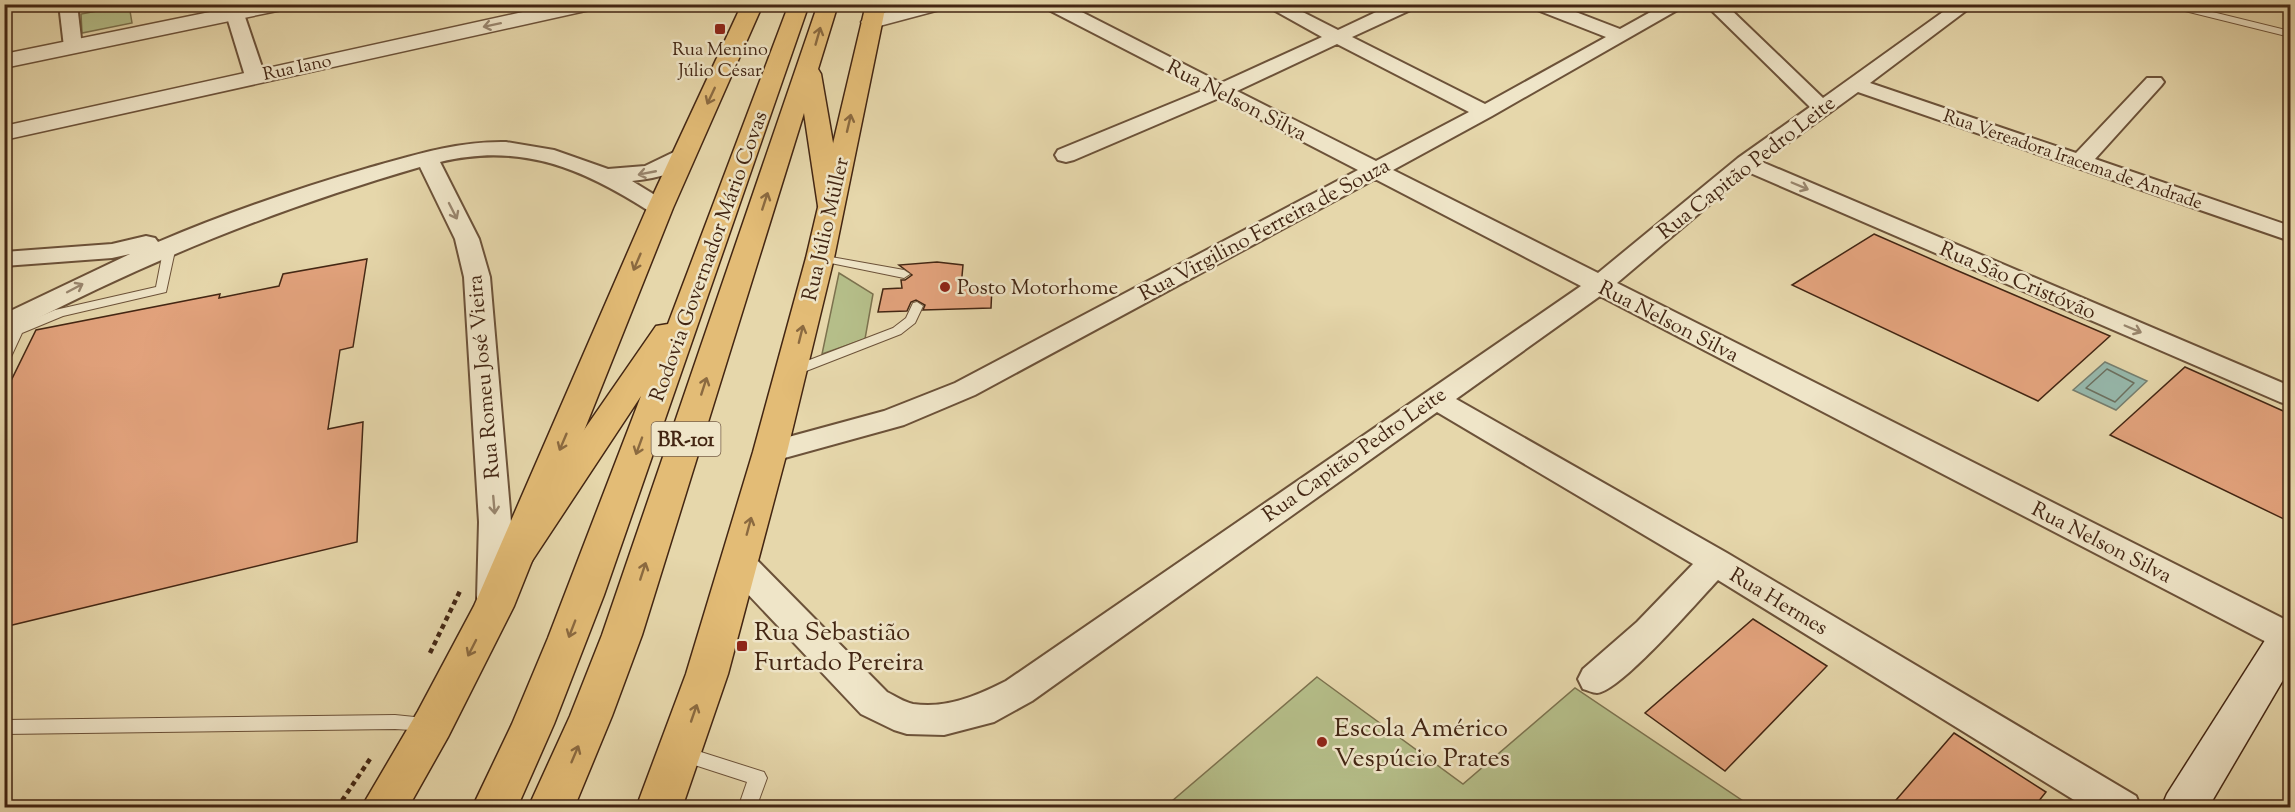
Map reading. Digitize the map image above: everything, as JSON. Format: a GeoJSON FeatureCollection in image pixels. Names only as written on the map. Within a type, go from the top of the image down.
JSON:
{"type":"FeatureCollection","features":[{"type":"Feature","properties":{"kind":"main road"},"geometry":{"type":"LineString","coordinates":[[515,557],[660,208],[753,4]]}},
{"type":"Feature","properties":{"kind":"main road","name":"Rodovia Governador Mário Covas"},"geometry":{"type":"LineString","coordinates":[[494,807],[566,645],[799,4]]}},
{"type":"Feature","properties":{"kind":"main road","name":"Rodovia Governador Mário Covas"},"geometry":{"type":"LineString","coordinates":[[551,807],[591,716],[622,635],[828,4]]}},
{"type":"Feature","properties":{"kind":"main road","name":"Rua Júlio Müller"},"geometry":{"type":"LineString","coordinates":[[770,452],[820,258],[874,13]]}},
{"type":"Feature","properties":{"kind":"main road"},"geometry":{"type":"LineString","coordinates":[[809,67],[831,206]]}},
{"type":"Feature","properties":{"kind":"main road"},"geometry":{"type":"LineString","coordinates":[[383,807],[414,723],[479,595],[515,557],[695,292]]}},
{"type":"Feature","properties":{"kind":"main road"},"geometry":{"type":"LineString","coordinates":[[658,807],[680,753],[707,674],[770,452]]}},
{"type":"Feature","properties":{"kind":"street"},"geometry":{"type":"LineString","coordinates":[[68,4],[73,47]]}},
{"type":"Feature","properties":{"kind":"street"},"geometry":{"type":"LineString","coordinates":[[4,61],[282,4]]}},
{"type":"Feature","properties":{"kind":"street","name":"Rua Iano"},"geometry":{"type":"LineString","coordinates":[[4,133],[590,4]]}},
{"type":"Feature","properties":{"kind":"street"},"geometry":{"type":"LineString","coordinates":[[874,13],[940,4]]}},
{"type":"Feature","properties":{"kind":"street","name":"Rua Nelson Silva"},"geometry":{"type":"LineString","coordinates":[[1051,4],[2289,635]]}},
{"type":"Feature","properties":{"kind":"street"},"geometry":{"type":"LineString","coordinates":[[1272,4],[1485,112]]}},
{"type":"Feature","properties":{"kind":"street"},"geometry":{"type":"LineString","coordinates":[[1066,155],[1220,91],[1409,4]]}},
{"type":"Feature","properties":{"kind":"street"},"geometry":{"type":"LineString","coordinates":[[1538,4],[1621,36]]}},
{"type":"Feature","properties":{"kind":"street","name":"Rua Virgilino Ferreira de Souza"},"geometry":{"type":"LineString","coordinates":[[770,452],[894,418],[966,389],[1485,112],[1679,4]]}},
{"type":"Feature","properties":{"kind":"street"},"geometry":{"type":"LineString","coordinates":[[1714,4],[1822,108]]}},
{"type":"Feature","properties":{"kind":"street","name":"Rua Capitão Pedro Leite"},"geometry":{"type":"LineString","coordinates":[[739,563],[874,703],[906,719],[944,720],[981,711],[1019,691],[1434,398],[1599,285],[1746,163],[1966,4]]}},
{"type":"Feature","properties":{"kind":"street"},"geometry":{"type":"LineString","coordinates":[[235,14],[255,76]]}},
{"type":"Feature","properties":{"kind":"street"},"geometry":{"type":"LineString","coordinates":[[2080,162],[2154,82]]}},
{"type":"Feature","properties":{"kind":"street","name":"Rua Vereadora Iracema de Andrade"},"geometry":{"type":"LineString","coordinates":[[1855,84],[2290,234]]}},
{"type":"Feature","properties":{"kind":"street"},"geometry":{"type":"LineString","coordinates":[[4,326],[84,283],[218,226],[357,178],[427,158],[480,148],[519,149],[608,176],[660,208]]}},
{"type":"Feature","properties":{"kind":"street"},"geometry":{"type":"LineString","coordinates":[[608,176],[655,172],[682,157]]}},
{"type":"Feature","properties":{"kind":"street","name":"Rua Romeu José Vieira"},"geometry":{"type":"LineString","coordinates":[[427,158],[467,239],[477,277],[495,522],[479,595]]}},
{"type":"Feature","properties":{"kind":"street","name":"Rua São Cristóvão"},"geometry":{"type":"LineString","coordinates":[[1746,163],[2290,396]]}},
{"type":"Feature","properties":{"kind":"street"},"geometry":{"type":"LineString","coordinates":[[4,259],[112,251],[218,226]]}},
{"type":"Feature","properties":{"kind":"street","name":"Rua Hermes"},"geometry":{"type":"LineString","coordinates":[[1434,398],[1714,562],[2122,807]]}},
{"type":"Feature","properties":{"kind":"street"},"geometry":{"type":"LineString","coordinates":[[1596,679],[1649,632],[1714,562]]}},
{"type":"Feature","properties":{"kind":"street"},"geometry":{"type":"LineString","coordinates":[[2183,807],[2289,635]]}},
{"type":"Feature","properties":{"kind":"lane"},"geometry":{"type":"LineString","coordinates":[[2180,7],[2290,34]]}},
{"type":"Feature","properties":{"kind":"lane"},"geometry":{"type":"LineString","coordinates":[[4,359],[17,331],[59,313],[162,289],[170,246]]}},
{"type":"Feature","properties":{"kind":"lane"},"geometry":{"type":"LineString","coordinates":[[820,258],[904,274]]}},
{"type":"Feature","properties":{"kind":"lane"},"geometry":{"type":"LineString","coordinates":[[791,372],[897,331],[911,320],[917,306]]}},
{"type":"Feature","properties":{"kind":"lane"},"geometry":{"type":"LineString","coordinates":[[4,727],[414,723]]}},
{"type":"Feature","properties":{"kind":"lane"},"geometry":{"type":"LineString","coordinates":[[680,753],[759,778],[747,807]]}},
{"type":"Feature","properties":{"kind":"path"},"geometry":{"type":"LineString","coordinates":[[427,659],[479,595]]}},
{"type":"Feature","properties":{"kind":"path"},"geometry":{"type":"LineString","coordinates":[[337,807],[414,723]]}},
{"type":"Feature","properties":{"kind":"green space"},"geometry":{"type":"Polygon","coordinates":[[[129,5],[132,23],[82,33],[81,14],[129,5]]]}},
{"type":"Feature","properties":{"kind":"green space"},"geometry":{"type":"Polygon","coordinates":[[[839,273],[873,294],[865,339],[822,354],[839,273]]]}},
{"type":"Feature","properties":{"kind":"green space"},"geometry":{"type":"Polygon","coordinates":[[[1317,677],[1463,784],[1575,688],[1752,807],[1165,807],[1317,677]]]}},
{"type":"Feature","properties":{"kind":"water"},"geometry":{"type":"Polygon","coordinates":[[[2105,362],[2147,381],[2116,410],[2073,390],[2105,362]]]}},
{"type":"Feature","properties":{"kind":"building"},"geometry":{"type":"Polygon","coordinates":[[[1874,234],[2110,336],[2038,401],[1792,285],[1874,234]]]}},
{"type":"Feature","properties":{"kind":"building"},"geometry":{"type":"Polygon","coordinates":[[[367,259],[353,347],[340,350],[328,429],[363,422],[357,542],[4,627],[4,395],[36,330],[220,294],[219,298],[279,286],[283,274],[367,259]]]}},
{"type":"Feature","properties":{"kind":"building","name":"Posto Motorhome"},"geometry":{"type":"Polygon","coordinates":[[[937,262],[963,265],[961,287],[992,286],[991,308],[923,310],[925,305],[916,300],[911,302],[907,311],[878,312],[883,289],[902,288],[901,280],[912,275],[899,265],[937,262]]]}},
{"type":"Feature","properties":{"kind":"building"},"geometry":{"type":"Polygon","coordinates":[[[2185,367],[2290,414],[2290,522],[2110,435],[2185,367]]]}},
{"type":"Feature","properties":{"kind":"building"},"geometry":{"type":"Polygon","coordinates":[[[1753,619],[1827,666],[1725,771],[1645,713],[1753,619]]]}},
{"type":"Feature","properties":{"kind":"building"},"geometry":{"type":"Polygon","coordinates":[[[1954,733],[2046,792],[2034,807],[1890,807],[1954,733]]]}},
{"type":"Feature","properties":{"kind":"place","name":"Rua Menino Júlio César"},"geometry":{"type":"Point","coordinates":[720,29]}},
{"type":"Feature","properties":{"kind":"place","name":"Posto Motorhome"},"geometry":{"type":"Point","coordinates":[945,287]}},
{"type":"Feature","properties":{"kind":"place","name":"Rua Sebastião Furtado Pereira"},"geometry":{"type":"Point","coordinates":[742,646]}},
{"type":"Feature","properties":{"kind":"place","name":"Escola Américo Vespúcio Prates"},"geometry":{"type":"Point","coordinates":[1322,742]}}]}
